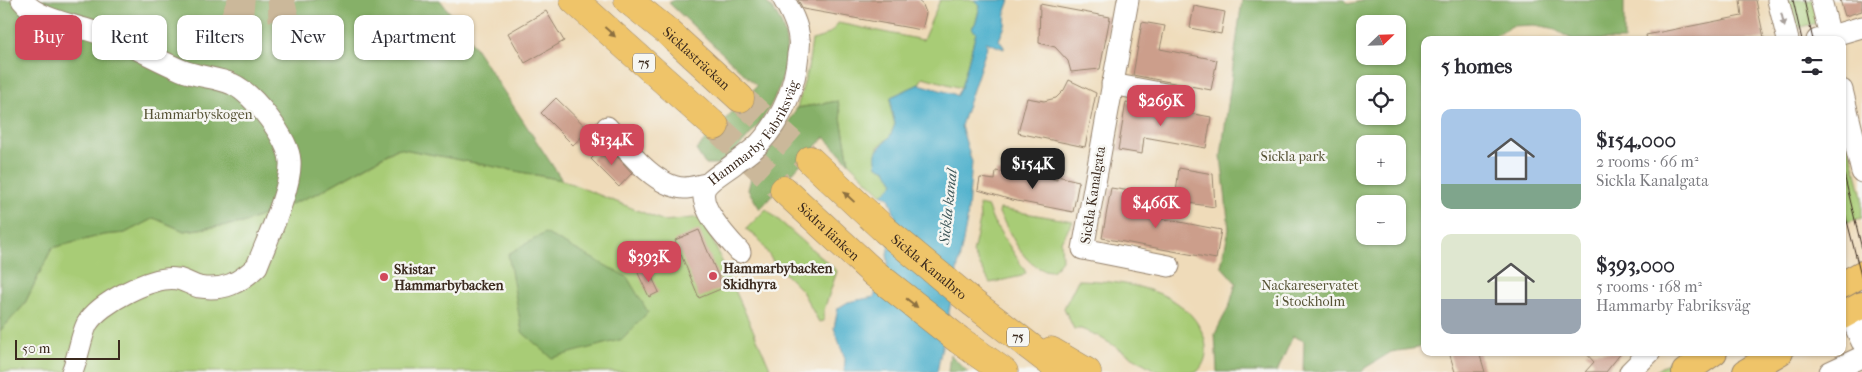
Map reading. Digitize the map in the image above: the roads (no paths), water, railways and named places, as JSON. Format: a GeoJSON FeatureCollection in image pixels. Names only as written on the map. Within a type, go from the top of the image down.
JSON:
{"type":"FeatureCollection","features":[{"type":"Feature","properties":{"kind":"highway","name":"75"},"geometry":{"type":"LineString","coordinates":[[574,0],[715,126]]}},
{"type":"Feature","properties":{"kind":"highway","name":"Sicklasträckan"},"geometry":{"type":"LineString","coordinates":[[628,0],[668,32],[740,98]]}},
{"type":"Feature","properties":{"kind":"highway"},"geometry":{"type":"LineString","coordinates":[[636,0],[668,32]]}},
{"type":"Feature","properties":{"kind":"highway","name":"Sickla Kanalbro"},"geometry":{"type":"LineString","coordinates":[[810,160],[885,230],[973,303]]}},
{"type":"Feature","properties":{"kind":"highway","name":"Södra länken"},"geometry":{"type":"LineString","coordinates":[[784,190],[874,273],[1003,372]]}},
{"type":"Feature","properties":{"kind":"highway","name":"75"},"geometry":{"type":"LineString","coordinates":[[973,303],[1063,372]]}},
{"type":"Feature","properties":{"kind":"highway"},"geometry":{"type":"LineString","coordinates":[[973,303],[1087,372]]}},
{"type":"Feature","properties":{"kind":"main road"},"geometry":{"type":"LineString","coordinates":[[1846,283],[1862,274]]}},
{"type":"Feature","properties":{"kind":"main road"},"geometry":{"type":"LineString","coordinates":[[1685,372],[1708,356]]}},
{"type":"Feature","properties":{"kind":"main road"},"geometry":{"type":"LineString","coordinates":[[1746,372],[1773,356]]}},
{"type":"Feature","properties":{"kind":"street"},"geometry":{"type":"LineString","coordinates":[[22,0],[41,15],[107,35],[182,70],[233,84],[251,98],[279,131],[290,160],[288,185],[257,266],[248,275],[231,286],[199,287],[177,279],[163,279],[138,287],[99,310],[87,325],[72,372]]}},
{"type":"Feature","properties":{"kind":"street","name":"Hammarby Fabriksväg"},"geometry":{"type":"LineString","coordinates":[[740,252],[717,228],[706,202],[704,192],[707,184],[724,173],[759,144],[777,120],[787,102],[797,68],[800,40],[792,14],[784,0]]}},
{"type":"Feature","properties":{"kind":"street","name":"Sickla Kanalgata"},"geometry":{"type":"LineString","coordinates":[[1128,0],[1083,250],[1169,266]]}},
{"type":"Feature","properties":{"kind":"street"},"geometry":{"type":"LineString","coordinates":[[1778,0],[1787,36]]}},
{"type":"Feature","properties":{"kind":"street"},"geometry":{"type":"LineString","coordinates":[[1821,0],[1826,36]]}},
{"type":"Feature","properties":{"kind":"street"},"geometry":{"type":"LineString","coordinates":[[1835,36],[1862,27]]}},
{"type":"Feature","properties":{"kind":"street"},"geometry":{"type":"LineString","coordinates":[[1112,84],[1180,97]]}},
{"type":"Feature","properties":{"kind":"street"},"geometry":{"type":"LineString","coordinates":[[1846,106],[1862,172]]}},
{"type":"Feature","properties":{"kind":"street"},"geometry":{"type":"LineString","coordinates":[[606,127],[640,164],[670,185],[684,188],[707,184]]}},
{"type":"Feature","properties":{"kind":"street"},"geometry":{"type":"LineString","coordinates":[[1849,307],[1862,342]]}},
{"type":"Feature","properties":{"kind":"street"},"geometry":{"type":"LineString","coordinates":[[1630,372],[1645,356]]}},
{"type":"Feature","properties":{"kind":"street"},"geometry":{"type":"LineString","coordinates":[[1830,372],[1862,357]]}},
{"type":"Feature","properties":{"kind":"water","name":"Sickla kanal"},"geometry":{"type":"Polygon","coordinates":[[[974,0],[1010,0],[1006,11],[1005,26],[999,40],[1004,49],[986,42],[987,47],[961,126],[972,162],[967,221],[937,372],[844,372],[845,359],[834,328],[838,308],[848,302],[874,297],[888,263],[887,254],[895,216],[889,197],[882,195],[894,183],[886,170],[877,166],[876,153],[889,137],[895,124],[891,109],[891,97],[919,84],[956,96],[961,88],[976,33],[972,28],[976,22],[980,6],[974,0]]]}},
{"type":"Feature","properties":{"kind":"tunnel"},"geometry":{"type":"LineString","coordinates":[[227,0],[246,6],[266,8],[306,0]]}},
{"type":"Feature","properties":{"kind":"tunnel"},"geometry":{"type":"LineString","coordinates":[[740,98],[810,160]]}},
{"type":"Feature","properties":{"kind":"tunnel"},"geometry":{"type":"LineString","coordinates":[[715,126],[784,190]]}},
{"type":"Feature","properties":{"kind":"tram line"},"geometry":{"type":"LineString","coordinates":[[1793,0],[1801,36]]}},
{"type":"Feature","properties":{"kind":"tram line"},"geometry":{"type":"LineString","coordinates":[[1804,0],[1812,36]]}},
{"type":"Feature","properties":{"kind":"tram line"},"geometry":{"type":"LineString","coordinates":[[1846,183],[1862,249]]}},
{"type":"Feature","properties":{"kind":"tram line"},"geometry":{"type":"LineString","coordinates":[[1846,217],[1862,280]]}},
{"type":"Feature","properties":{"kind":"place","name":"Hammarbybacken Skidhyra"},"geometry":{"type":"Point","coordinates":[713,276]}},
{"type":"Feature","properties":{"kind":"place","name":"Skistar Hammarbybacken"},"geometry":{"type":"Point","coordinates":[384,277]}},
{"type":"Feature","properties":{"kind":"park label","name":"Hammarbyskogen"},"geometry":{"type":"Point","coordinates":[198,114]}},
{"type":"Feature","properties":{"kind":"park label","name":"Sickla park"},"geometry":{"type":"Point","coordinates":[1293,156]}},
{"type":"Feature","properties":{"kind":"park label","name":"Nackareservatet i Stockholm"},"geometry":{"type":"Point","coordinates":[1310,294]}}]}
